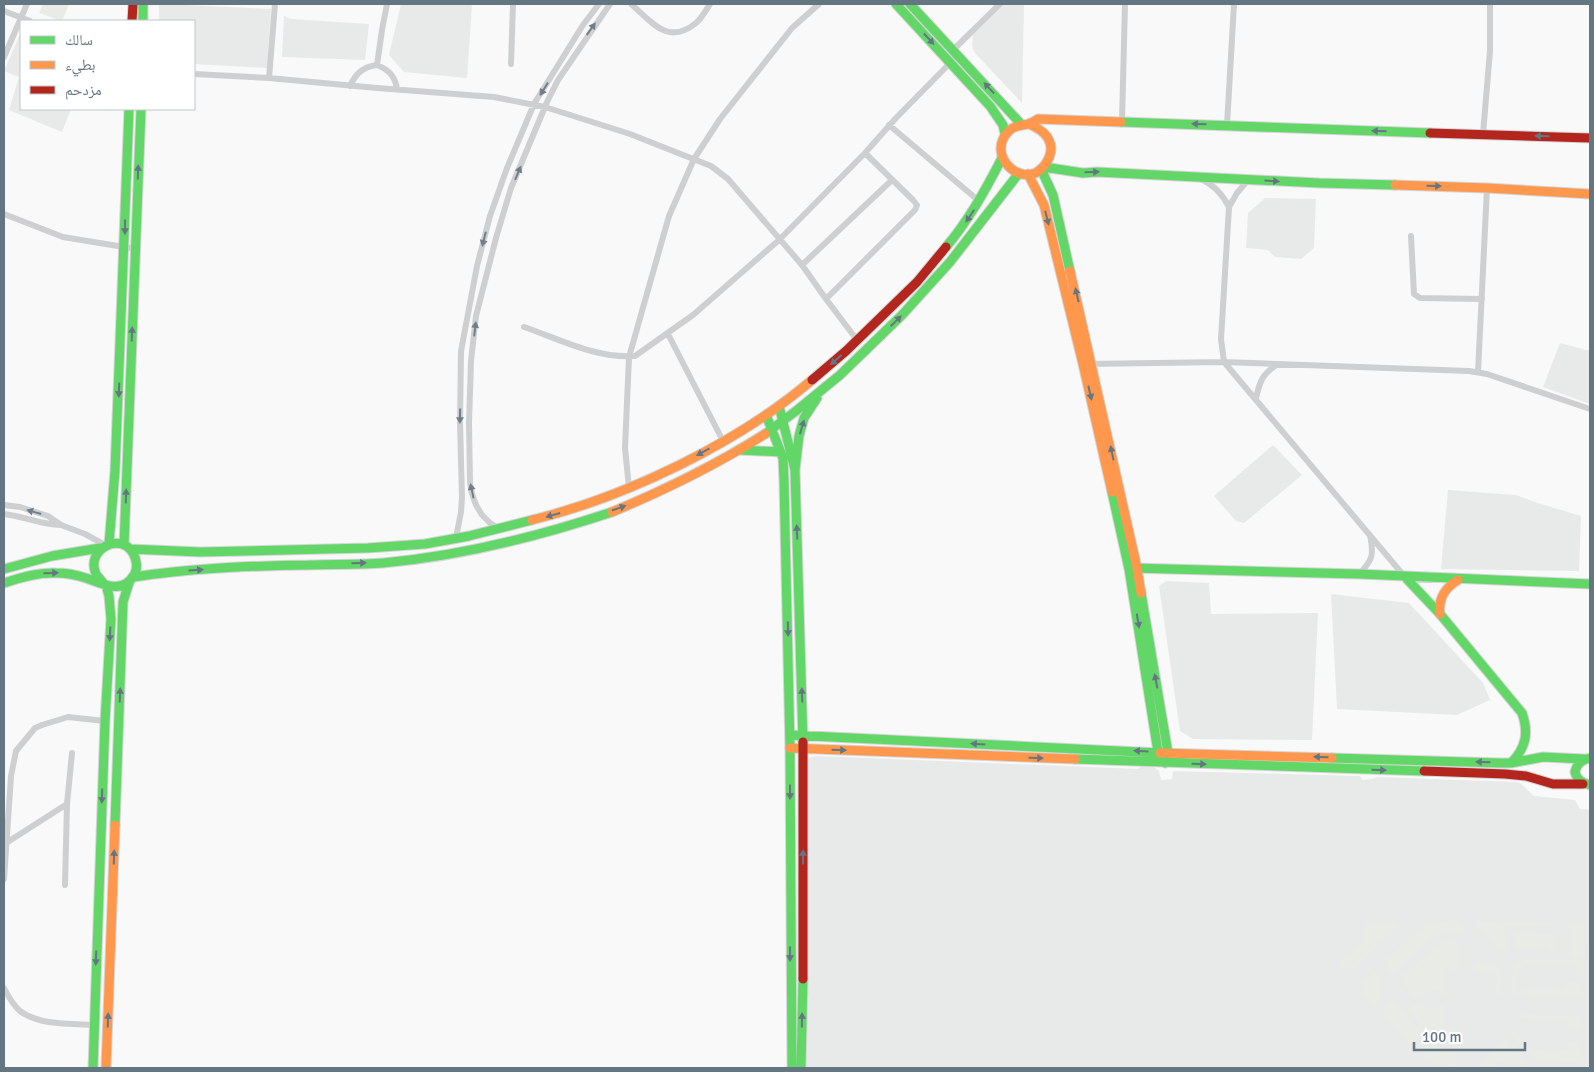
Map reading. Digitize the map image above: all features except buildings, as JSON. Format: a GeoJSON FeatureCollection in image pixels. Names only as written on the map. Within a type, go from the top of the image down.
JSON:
{"type":"FeatureCollection","features":[{"type":"Feature","properties":{"kind":"main road"},"geometry":{"type":"LineString","coordinates":[[132,20],[133,4]]}},
{"type":"Feature","properties":{"kind":"main road"},"geometry":{"type":"LineString","coordinates":[[143,4],[143,20]]}},
{"type":"Feature","properties":{"kind":"main road"},"geometry":{"type":"LineString","coordinates":[[896,4],[990,106],[1003,125],[1005,134]]}},
{"type":"Feature","properties":{"kind":"main road"},"geometry":{"type":"LineString","coordinates":[[910,4],[1025,124],[1037,126],[1044,131],[1051,144],[1051,153],[1049,160],[1043,168]]}},
{"type":"Feature","properties":{"kind":"main road"},"geometry":{"type":"LineString","coordinates":[[93,1068],[105,721],[111,619],[109,596],[104,584],[96,576],[93,562],[96,554],[105,546],[115,471],[129,110]]}},
{"type":"Feature","properties":{"kind":"main road"},"geometry":{"type":"LineString","coordinates":[[106,1068],[123,602],[137,570],[135,555],[127,547],[141,110]]}},
{"type":"Feature","properties":{"kind":"main road"},"geometry":{"type":"LineString","coordinates":[[1088,364],[1044,205],[1024,174],[1012,170],[1002,158],[1001,143],[1005,134],[1012,128],[1034,120],[1048,118],[1590,138]]}},
{"type":"Feature","properties":{"kind":"main road"},"geometry":{"type":"LineString","coordinates":[[4,568],[39,558],[116,543],[127,547],[200,552],[312,550],[425,544],[500,529],[558,514],[629,488],[694,457],[748,427],[798,392],[857,340],[917,282],[957,234],[979,201],[1002,158]]}},
{"type":"Feature","properties":{"kind":"main road"},"geometry":{"type":"LineString","coordinates":[[1043,168],[1054,195],[1088,364],[1133,568],[1168,753],[1165,763]]}},
{"type":"Feature","properties":{"kind":"main road"},"geometry":{"type":"LineString","coordinates":[[4,583],[28,575],[53,572],[77,575],[117,587],[131,580],[184,570],[389,562],[482,550],[532,538],[630,504],[695,476],[772,429],[823,389],[906,311],[972,236],[995,203],[1024,174],[1043,168],[1083,172],[1249,180],[1487,188],[1590,194]]}},
{"type":"Feature","properties":{"kind":"main road"},"geometry":{"type":"LineString","coordinates":[[801,1068],[804,952],[803,736],[795,470],[799,436],[804,418],[823,389]]}},
{"type":"Feature","properties":{"kind":"main road"},"geometry":{"type":"LineString","coordinates":[[779,406],[783,420],[785,455],[790,735],[792,1068]]}},
{"type":"Feature","properties":{"kind":"main road"},"geometry":{"type":"LineString","coordinates":[[766,415],[785,455],[795,470]]}},
{"type":"Feature","properties":{"kind":"main road"},"geometry":{"type":"LineString","coordinates":[[738,450],[785,455]]}},
{"type":"Feature","properties":{"kind":"main road"},"geometry":{"type":"LineString","coordinates":[[1133,568],[1359,574],[1590,584]]}},
{"type":"Feature","properties":{"kind":"main road"},"geometry":{"type":"LineString","coordinates":[[1133,568],[1158,752],[1165,763]]}},
{"type":"Feature","properties":{"kind":"main road"},"geometry":{"type":"LineString","coordinates":[[1405,577],[1440,614],[1518,706],[1525,720],[1526,727],[1524,761],[1526,776]]}},
{"type":"Feature","properties":{"kind":"main road"},"geometry":{"type":"LineString","coordinates":[[1440,614],[1439,602],[1443,593],[1449,584],[1460,579]]}},
{"type":"Feature","properties":{"kind":"main road"},"geometry":{"type":"LineString","coordinates":[[787,605],[799,604]]}},
{"type":"Feature","properties":{"kind":"main road"},"geometry":{"type":"LineString","coordinates":[[790,735],[1168,753],[1511,763],[1545,757],[1587,759]]}},
{"type":"Feature","properties":{"kind":"main road"},"geometry":{"type":"LineString","coordinates":[[1511,763],[1519,755],[1525,743]]}},
{"type":"Feature","properties":{"kind":"main road"},"geometry":{"type":"LineString","coordinates":[[1525,743],[1536,758]]}},
{"type":"Feature","properties":{"kind":"main road"},"geometry":{"type":"LineString","coordinates":[[790,748],[1526,776],[1553,784],[1586,785]]}},
{"type":"Feature","properties":{"kind":"main road"},"geometry":{"type":"LineString","coordinates":[[1586,785],[1579,781],[1575,773],[1577,765],[1587,759]]}},
{"type":"Feature","properties":{"kind":"street"},"geometry":{"type":"LineString","coordinates":[[4,57],[27,4]]}},
{"type":"Feature","properties":{"kind":"street"},"geometry":{"type":"LineString","coordinates":[[269,78],[275,4]]}},
{"type":"Feature","properties":{"kind":"street"},"geometry":{"type":"LineString","coordinates":[[377,65],[388,4]]}},
{"type":"Feature","properties":{"kind":"street"},"geometry":{"type":"LineString","coordinates":[[511,64],[513,4]]}},
{"type":"Feature","properties":{"kind":"street"},"geometry":{"type":"LineString","coordinates":[[456,538],[462,498],[461,351],[477,266],[490,216],[507,168],[534,104],[599,4]]}},
{"type":"Feature","properties":{"kind":"street"},"geometry":{"type":"LineString","coordinates":[[500,529],[482,515],[472,494],[470,473],[470,399],[471,361],[476,316],[511,188],[545,107],[558,80],[610,4]]}},
{"type":"Feature","properties":{"kind":"street"},"geometry":{"type":"LineString","coordinates":[[631,4],[662,30],[672,33],[683,31],[697,22],[710,4]]}},
{"type":"Feature","properties":{"kind":"street"},"geometry":{"type":"LineString","coordinates":[[629,488],[624,448],[629,357],[669,216],[694,159],[720,119],[792,28],[819,4]]}},
{"type":"Feature","properties":{"kind":"street"},"geometry":{"type":"LineString","coordinates":[[524,327],[608,356],[635,356],[668,334],[779,240],[951,62],[953,50],[1000,4]]}},
{"type":"Feature","properties":{"kind":"street"},"geometry":{"type":"LineString","coordinates":[[1122,122],[1125,4]]}},
{"type":"Feature","properties":{"kind":"street"},"geometry":{"type":"LineString","coordinates":[[1227,125],[1234,4]]}},
{"type":"Feature","properties":{"kind":"street"},"geometry":{"type":"LineString","coordinates":[[1483,134],[1490,51],[1490,4]]}},
{"type":"Feature","properties":{"kind":"street"},"geometry":{"type":"LineString","coordinates":[[4,11],[28,20]]}},
{"type":"Feature","properties":{"kind":"street"},"geometry":{"type":"LineString","coordinates":[[350,86],[355,76],[362,70],[377,65],[390,72],[396,81],[397,89]]}},
{"type":"Feature","properties":{"kind":"street"},"geometry":{"type":"LineString","coordinates":[[195,74],[269,78],[494,97],[545,107],[630,134],[694,159],[710,166],[728,179],[802,265],[857,340]]}},
{"type":"Feature","properties":{"kind":"street"},"geometry":{"type":"LineString","coordinates":[[889,125],[979,201]]}},
{"type":"Feature","properties":{"kind":"street"},"geometry":{"type":"LineString","coordinates":[[826,298],[915,210],[917,205],[865,153]]}},
{"type":"Feature","properties":{"kind":"street"},"geometry":{"type":"LineString","coordinates":[[1196,177],[1216,189],[1230,207]]}},
{"type":"Feature","properties":{"kind":"street"},"geometry":{"type":"LineString","coordinates":[[802,265],[892,180]]}},
{"type":"Feature","properties":{"kind":"street"},"geometry":{"type":"LineString","coordinates":[[1249,180],[1238,193],[1230,207],[1221,339],[1224,362],[1405,577]]}},
{"type":"Feature","properties":{"kind":"street"},"geometry":{"type":"LineString","coordinates":[[1478,372],[1487,188]]}},
{"type":"Feature","properties":{"kind":"street"},"geometry":{"type":"LineString","coordinates":[[4,214],[63,237],[136,250]]}},
{"type":"Feature","properties":{"kind":"street"},"geometry":{"type":"LineString","coordinates":[[1411,236],[1414,294],[1416,296],[1420,298],[1482,299]]}},
{"type":"Feature","properties":{"kind":"street"},"geometry":{"type":"LineString","coordinates":[[668,334],[723,441]]}},
{"type":"Feature","properties":{"kind":"street"},"geometry":{"type":"LineString","coordinates":[[1088,364],[1224,362],[1469,371],[1478,372],[1590,409]]}},
{"type":"Feature","properties":{"kind":"street"},"geometry":{"type":"LineString","coordinates":[[1256,398],[1265,373],[1278,364]]}},
{"type":"Feature","properties":{"kind":"street"},"geometry":{"type":"LineString","coordinates":[[460,398],[470,399]]}},
{"type":"Feature","properties":{"kind":"street"},"geometry":{"type":"LineString","coordinates":[[4,505],[20,507],[48,516],[60,525],[85,534],[105,546]]}},
{"type":"Feature","properties":{"kind":"street"},"geometry":{"type":"LineString","coordinates":[[4,514],[14,515],[46,525],[60,525]]}},
{"type":"Feature","properties":{"kind":"street"},"geometry":{"type":"LineString","coordinates":[[1359,574],[1369,565],[1373,556],[1370,534]]}},
{"type":"Feature","properties":{"kind":"street"},"geometry":{"type":"LineString","coordinates":[[4,879],[11,776],[16,751],[35,728],[42,725],[68,718],[105,721]]}},
{"type":"Feature","properties":{"kind":"street"},"geometry":{"type":"LineString","coordinates":[[65,885],[67,804],[72,753]]}},
{"type":"Feature","properties":{"kind":"street"},"geometry":{"type":"LineString","coordinates":[[6,843],[67,804]]}},
{"type":"Feature","properties":{"kind":"street"},"geometry":{"type":"LineString","coordinates":[[4,988],[19,1010],[30,1017],[41,1020],[94,1025]]}},
{"type":"Feature","properties":{"kind":"shaded area"},"geometry":{"type":"Polygon","coordinates":[[[43,4],[69,4],[62,20],[39,13],[43,4]]]}},
{"type":"Feature","properties":{"kind":"shaded area"},"geometry":{"type":"Polygon","coordinates":[[[159,4],[271,9],[267,68],[195,64],[195,20],[159,20],[159,4]]]}},
{"type":"Feature","properties":{"kind":"shaded area"},"geometry":{"type":"Polygon","coordinates":[[[401,4],[472,4],[467,78],[404,72],[389,55],[401,4]]]}},
{"type":"Feature","properties":{"kind":"shaded area"},"geometry":{"type":"Polygon","coordinates":[[[1005,4],[1024,4],[1022,103],[974,52],[972,45],[973,35],[1005,4]]]}},
{"type":"Feature","properties":{"kind":"shaded area"},"geometry":{"type":"Polygon","coordinates":[[[284,16],[291,19],[369,24],[365,60],[282,57],[284,16]]]}},
{"type":"Feature","properties":{"kind":"shaded area"},"geometry":{"type":"Polygon","coordinates":[[[20,34],[20,110],[71,110],[62,132],[9,110],[19,77],[4,71],[20,34]]]}},
{"type":"Feature","properties":{"kind":"shaded area"},"geometry":{"type":"Polygon","coordinates":[[[1265,198],[1316,199],[1314,248],[1301,259],[1275,257],[1268,250],[1246,248],[1248,213],[1265,198]]]}},
{"type":"Feature","properties":{"kind":"shaded area"},"geometry":{"type":"Polygon","coordinates":[[[1560,343],[1590,351],[1590,404],[1543,387],[1560,343]]]}},
{"type":"Feature","properties":{"kind":"shaded area"},"geometry":{"type":"Polygon","coordinates":[[[1273,445],[1302,475],[1244,523],[1236,521],[1214,496],[1273,445]]]}},
{"type":"Feature","properties":{"kind":"shaded area"},"geometry":{"type":"Polygon","coordinates":[[[1448,490],[1516,495],[1581,516],[1579,571],[1441,569],[1448,490]]]}},
{"type":"Feature","properties":{"kind":"shaded area"},"geometry":{"type":"Polygon","coordinates":[[[1166,581],[1209,583],[1211,614],[1318,613],[1312,740],[1193,739],[1180,731],[1159,586],[1166,581]]]}},
{"type":"Feature","properties":{"kind":"shaded area"},"geometry":{"type":"Polygon","coordinates":[[[1331,594],[1409,603],[1483,683],[1490,700],[1457,715],[1337,709],[1331,594]]]}},
{"type":"Feature","properties":{"kind":"shaded area"},"geometry":{"type":"Polygon","coordinates":[[[816,756],[1138,769],[1142,766],[1150,766],[1159,771],[1161,780],[1172,779],[1173,772],[1175,771],[1360,776],[1363,780],[1377,777],[1516,782],[1520,783],[1534,796],[1575,800],[1580,809],[1590,810],[1590,1068],[804,1068],[799,945],[798,763],[803,759],[816,756]]]}},
{"type":"Feature","properties":{"kind":"shaded area"},"geometry":{"type":"Polygon","coordinates":[[[1365,920],[1400,924],[1354,969],[1339,969],[1345,955],[1361,942],[1365,920]]]}},
{"type":"Feature","properties":{"kind":"shaded area"},"geometry":{"type":"Polygon","coordinates":[[[1445,921],[1457,921],[1467,932],[1449,932],[1436,935],[1392,974],[1383,964],[1417,932],[1429,925],[1445,921]]]}},
{"type":"Feature","properties":{"kind":"shaded area"},"geometry":{"type":"Polygon","coordinates":[[[1474,921],[1554,923],[1554,927],[1505,925],[1503,932],[1507,933],[1507,950],[1499,950],[1474,921]]]}},
{"type":"Feature","properties":{"kind":"shaded area"},"geometry":{"type":"Polygon","coordinates":[[[1569,924],[1584,924],[1585,956],[1571,956],[1569,924]]]}},
{"type":"Feature","properties":{"kind":"shaded area"},"geometry":{"type":"Polygon","coordinates":[[[1515,933],[1554,934],[1554,954],[1549,954],[1549,948],[1521,947],[1515,950],[1515,933]]]}},
{"type":"Feature","properties":{"kind":"shaded area"},"geometry":{"type":"Polygon","coordinates":[[[1458,940],[1458,969],[1450,969],[1446,973],[1445,995],[1431,990],[1422,997],[1413,997],[1399,979],[1436,946],[1458,940]]]}},
{"type":"Feature","properties":{"kind":"shaded area"},"geometry":{"type":"Polygon","coordinates":[[[1522,959],[1584,960],[1584,976],[1575,975],[1575,966],[1525,965],[1518,973],[1516,995],[1512,995],[1513,966],[1522,959]]]}},
{"type":"Feature","properties":{"kind":"shaded area"},"geometry":{"type":"Polygon","coordinates":[[[1475,961],[1496,963],[1501,968],[1501,995],[1496,994],[1497,972],[1475,970],[1475,961]]]}},
{"type":"Feature","properties":{"kind":"shaded area"},"geometry":{"type":"Polygon","coordinates":[[[1375,971],[1382,978],[1380,981],[1382,987],[1380,997],[1382,999],[1374,1006],[1361,993],[1360,987],[1365,979],[1375,971]]]}},
{"type":"Feature","properties":{"kind":"shaded area"},"geometry":{"type":"Polygon","coordinates":[[[1568,982],[1583,983],[1582,997],[1523,995],[1523,990],[1560,990],[1568,982]]]}},
{"type":"Feature","properties":{"kind":"shaded area"},"geometry":{"type":"Polygon","coordinates":[[[1392,1001],[1435,1047],[1456,1050],[1456,1068],[1422,1059],[1381,1014],[1392,1001]]]}},
{"type":"Feature","properties":{"kind":"shaded area"},"geometry":{"type":"Polygon","coordinates":[[[1414,1004],[1430,1009],[1444,1005],[1445,1030],[1456,1030],[1457,1044],[1441,1043],[1435,1040],[1408,1010],[1414,1004]]]}},
{"type":"Feature","properties":{"kind":"shaded area"},"geometry":{"type":"Polygon","coordinates":[[[1522,1014],[1581,1016],[1581,1029],[1568,1029],[1564,1021],[1522,1018],[1522,1014]]]}},
{"type":"Feature","properties":{"kind":"shaded area"},"geometry":{"type":"Polygon","coordinates":[[[1511,1030],[1530,1049],[1567,1050],[1568,1041],[1578,1043],[1579,1049],[1583,1050],[1583,1063],[1537,1061],[1510,1035],[1511,1030]]]}},
{"type":"Feature","properties":{"kind":"shaded area"},"geometry":{"type":"Polygon","coordinates":[[[1504,1039],[1508,1040],[1531,1068],[1520,1068],[1515,1062],[1510,1065],[1496,1062],[1493,1068],[1476,1067],[1504,1039]]]}},
{"type":"Feature","properties":{"kind":"traffic: fast"},"geometry":{"type":"LineString","coordinates":[[143,4],[143,20]]}},
{"type":"Feature","properties":{"kind":"traffic: fast"},"geometry":{"type":"LineString","coordinates":[[896,4],[990,106],[1003,125],[1005,134]]}},
{"type":"Feature","properties":{"kind":"traffic: fast"},"geometry":{"type":"LineString","coordinates":[[910,4],[1021,124]]}},
{"type":"Feature","properties":{"kind":"traffic: fast"},"geometry":{"type":"LineString","coordinates":[[109,544],[115,471],[129,110]]}},
{"type":"Feature","properties":{"kind":"traffic: fast"},"geometry":{"type":"LineString","coordinates":[[124,545],[141,110]]}},
{"type":"Feature","properties":{"kind":"traffic: fast"},"geometry":{"type":"LineString","coordinates":[[1121,122],[1430,133]]}},
{"type":"Feature","properties":{"kind":"traffic: fast"},"geometry":{"type":"LineString","coordinates":[[946,247],[977,204],[1002,158]]}},
{"type":"Feature","properties":{"kind":"traffic: fast"},"geometry":{"type":"LineString","coordinates":[[1044,167],[1083,173],[1097,172],[1395,185]]}},
{"type":"Feature","properties":{"kind":"traffic: fast"},"geometry":{"type":"LineString","coordinates":[[1041,169],[1053,195],[1070,271]]}},
{"type":"Feature","properties":{"kind":"traffic: fast"},"geometry":{"type":"LineString","coordinates":[[765,434],[840,375],[902,315],[950,262],[1019,173]]}},
{"type":"Feature","properties":{"kind":"traffic: fast"},"geometry":{"type":"LineString","coordinates":[[795,470],[799,436],[804,418],[817,398]]}},
{"type":"Feature","properties":{"kind":"traffic: fast"},"geometry":{"type":"LineString","coordinates":[[779,406],[795,470],[803,742]]}},
{"type":"Feature","properties":{"kind":"traffic: fast"},"geometry":{"type":"LineString","coordinates":[[766,415],[783,458],[784,481],[790,748],[792,1068]]}},
{"type":"Feature","properties":{"kind":"traffic: fast"},"geometry":{"type":"LineString","coordinates":[[739,450],[781,452]]}},
{"type":"Feature","properties":{"kind":"traffic: fast"},"geometry":{"type":"LineString","coordinates":[[1112,492],[1129,569],[1158,752],[1165,763],[1168,753],[1141,593]]}},
{"type":"Feature","properties":{"kind":"traffic: fast"},"geometry":{"type":"LineString","coordinates":[[134,577],[177,571],[221,568],[374,564],[442,556],[556,530],[612,512]]}},
{"type":"Feature","properties":{"kind":"traffic: fast"},"geometry":{"type":"LineString","coordinates":[[130,549],[200,552],[368,548],[425,544],[469,536],[532,520]]}},
{"type":"Feature","properties":{"kind":"traffic: fast"},"geometry":{"type":"LineString","coordinates":[[4,583],[30,575],[64,573],[105,585],[124,585],[134,575],[136,567],[133,553],[127,547],[113,544],[105,546],[99,551],[94,565],[96,574],[103,583]]}},
{"type":"Feature","properties":{"kind":"traffic: fast"},"geometry":{"type":"LineString","coordinates":[[4,569],[52,556],[100,548]]}},
{"type":"Feature","properties":{"kind":"traffic: fast"},"geometry":{"type":"LineString","coordinates":[[1132,568],[1359,574],[1590,584]]}},
{"type":"Feature","properties":{"kind":"traffic: fast"},"geometry":{"type":"LineString","coordinates":[[1405,577],[1440,614],[1522,713],[1526,734],[1525,740],[1520,752],[1511,763]]}},
{"type":"Feature","properties":{"kind":"traffic: fast"},"geometry":{"type":"LineString","coordinates":[[115,825],[123,602],[129,583]]}},
{"type":"Feature","properties":{"kind":"traffic: fast"},"geometry":{"type":"LineString","coordinates":[[93,1068],[105,721],[111,619],[106,585]]}},
{"type":"Feature","properties":{"kind":"traffic: fast"},"geometry":{"type":"LineString","coordinates":[[790,735],[1160,753]]}},
{"type":"Feature","properties":{"kind":"traffic: fast"},"geometry":{"type":"LineString","coordinates":[[1332,758],[1500,763],[1511,763],[1543,757],[1584,759]]}},
{"type":"Feature","properties":{"kind":"traffic: fast"},"geometry":{"type":"LineString","coordinates":[[1590,758],[1580,762],[1575,772],[1580,781],[1590,785]]}},
{"type":"Feature","properties":{"kind":"traffic: fast"},"geometry":{"type":"LineString","coordinates":[[1075,759],[1424,771]]}},
{"type":"Feature","properties":{"kind":"traffic: fast"},"geometry":{"type":"LineString","coordinates":[[801,1068],[803,979]]}},
{"type":"Feature","properties":{"kind":"traffic: slow"},"geometry":{"type":"LineString","coordinates":[[1029,124],[1041,130],[1049,139],[1051,151],[1044,166],[1035,173],[1026,175],[1009,167],[1003,159],[1001,149],[1003,140],[1014,127],[1028,124],[1038,119],[1121,122]]}},
{"type":"Feature","properties":{"kind":"traffic: slow"},"geometry":{"type":"LineString","coordinates":[[1028,174],[1044,205],[1112,492]]}},
{"type":"Feature","properties":{"kind":"traffic: slow"},"geometry":{"type":"LineString","coordinates":[[1395,185],[1590,194]]}},
{"type":"Feature","properties":{"kind":"traffic: slow"},"geometry":{"type":"LineString","coordinates":[[1070,271],[1141,593]]}},
{"type":"Feature","properties":{"kind":"traffic: slow"},"geometry":{"type":"LineString","coordinates":[[532,520],[605,497],[680,465],[750,425],[783,403],[812,380]]}},
{"type":"Feature","properties":{"kind":"traffic: slow"},"geometry":{"type":"LineString","coordinates":[[612,512],[690,476],[765,434]]}},
{"type":"Feature","properties":{"kind":"traffic: slow"},"geometry":{"type":"LineString","coordinates":[[1440,614],[1440,603],[1443,594],[1449,586],[1458,580]]}},
{"type":"Feature","properties":{"kind":"traffic: slow"},"geometry":{"type":"LineString","coordinates":[[790,748],[1075,759]]}},
{"type":"Feature","properties":{"kind":"traffic: slow"},"geometry":{"type":"LineString","coordinates":[[1160,753],[1332,758]]}},
{"type":"Feature","properties":{"kind":"traffic: slow"},"geometry":{"type":"LineString","coordinates":[[106,1068],[115,825]]}},
{"type":"Feature","properties":{"kind":"traffic: jam"},"geometry":{"type":"LineString","coordinates":[[132,20],[133,4]]}},
{"type":"Feature","properties":{"kind":"traffic: jam"},"geometry":{"type":"LineString","coordinates":[[1430,133],[1590,138]]}},
{"type":"Feature","properties":{"kind":"traffic: jam"},"geometry":{"type":"LineString","coordinates":[[812,380],[846,351],[917,282],[946,247]]}},
{"type":"Feature","properties":{"kind":"traffic: jam"},"geometry":{"type":"LineString","coordinates":[[803,742],[803,979]]}},
{"type":"Feature","properties":{"kind":"traffic: jam"},"geometry":{"type":"LineString","coordinates":[[1424,771],[1505,774],[1526,776],[1553,784],[1583,784]]}}]}
